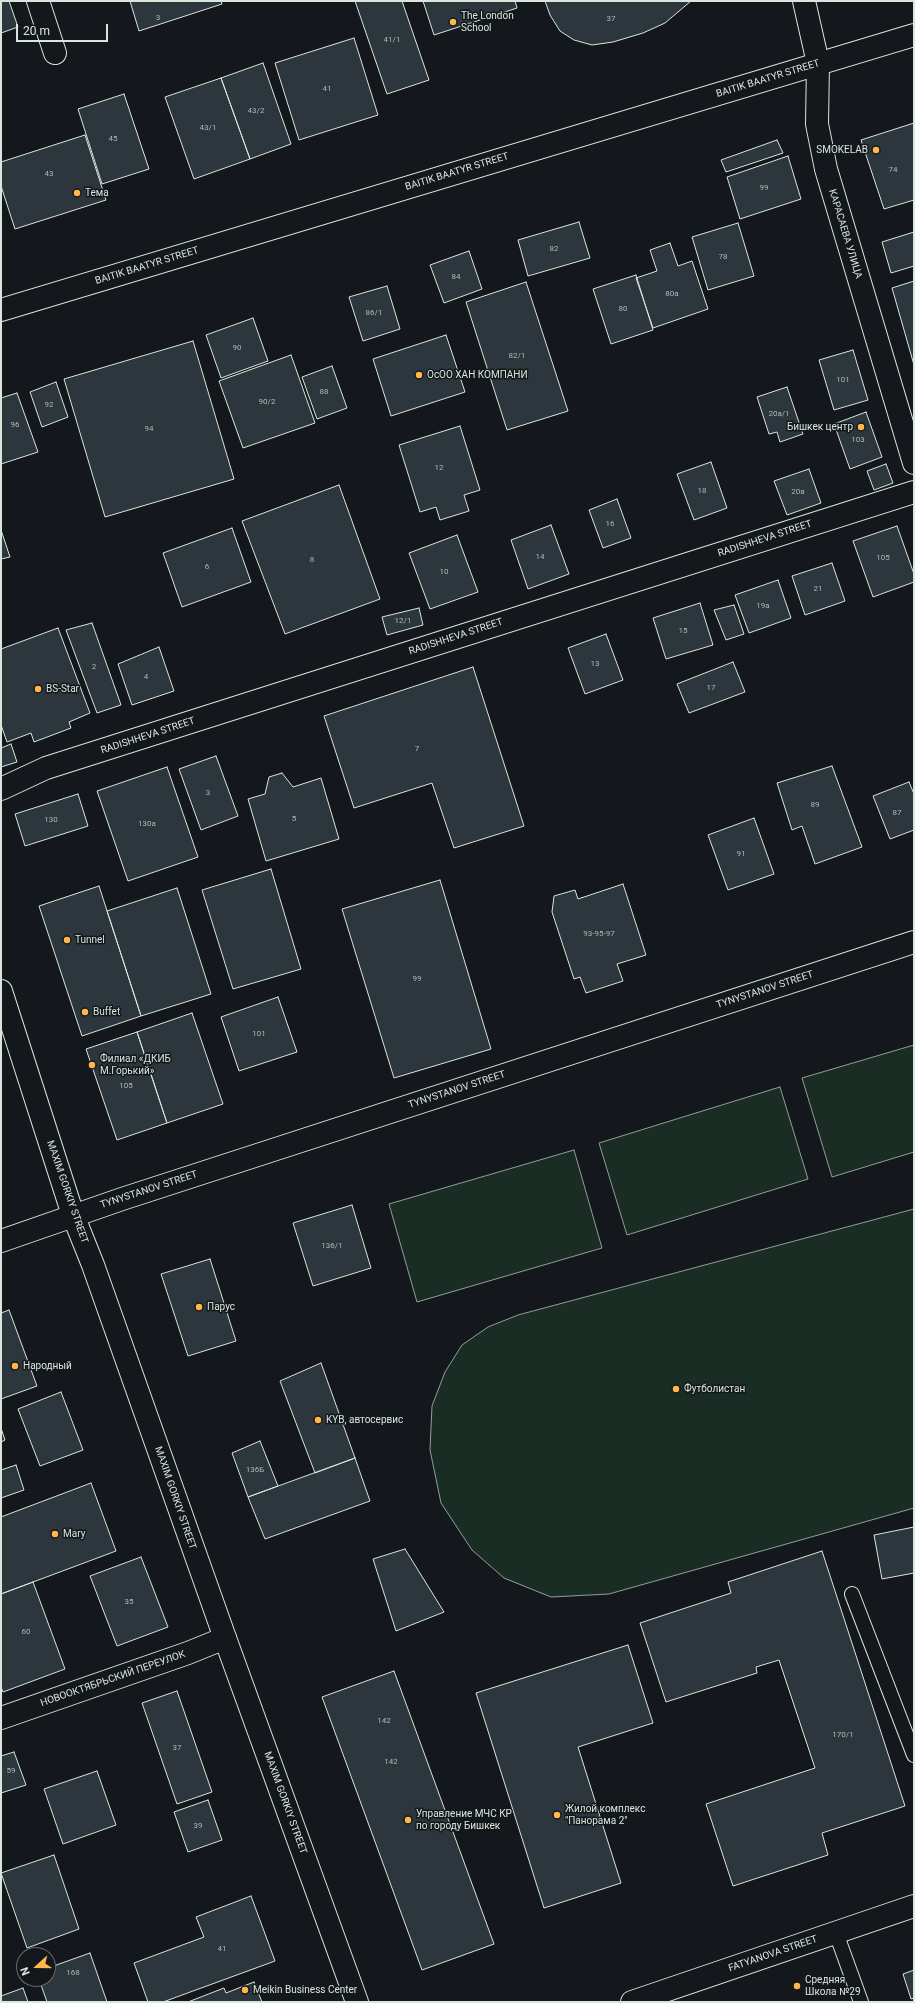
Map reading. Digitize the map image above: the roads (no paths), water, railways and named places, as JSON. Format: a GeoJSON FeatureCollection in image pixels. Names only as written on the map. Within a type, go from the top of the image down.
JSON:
{"type":"FeatureCollection","features":[{"type":"Feature","properties":{"kind":"street"},"geometry":{"type":"LineString","coordinates":[[38,1],[55,53]]}},
{"type":"Feature","properties":{"kind":"street","name":"КАРАСАЕВА УЛИЦА"},"geometry":{"type":"LineString","coordinates":[[804,1],[818,63],[817,124],[826,169],[914,462]]}},
{"type":"Feature","properties":{"kind":"street","name":"BAITIK BAATYR STREET"},"geometry":{"type":"LineString","coordinates":[[1,310],[914,35]]}},
{"type":"Feature","properties":{"kind":"street","name":"RADISHHEVA STREET"},"geometry":{"type":"LineString","coordinates":[[1,789],[46,768],[914,492]]}},
{"type":"Feature","properties":{"kind":"street","name":"TYNYSTANOV STREET"},"geometry":{"type":"LineString","coordinates":[[1,1241],[73,1215],[914,942]]}},
{"type":"Feature","properties":{"kind":"street","name":"MAXIM GORKIY STREET"},"geometry":{"type":"LineString","coordinates":[[1,991],[73,1215],[96,1273],[225,1638],[357,2002]]}},
{"type":"Feature","properties":{"kind":"street","name":"НОВООКТЯБРЬСКИЙ ПЕРЕУЛОК"},"geometry":{"type":"LineString","coordinates":[[1,1718],[188,1653],[225,1638]]}},
{"type":"Feature","properties":{"kind":"street","name":"FATYANOVA STREET"},"geometry":{"type":"LineString","coordinates":[[632,2002],[914,1906]]}},
{"type":"Feature","properties":{"kind":"lane"},"geometry":{"type":"LineString","coordinates":[[852,1594],[914,1755]]}},
{"type":"Feature","properties":{"kind":"lane"},"geometry":{"type":"LineString","coordinates":[[836,1932],[861,2002]]}},
{"type":"Feature","properties":{"kind":"place","name":"The London School"},"geometry":{"type":"Point","coordinates":[453,22]}},
{"type":"Feature","properties":{"kind":"place","name":"SMOKELAB"},"geometry":{"type":"Point","coordinates":[876,150]}},
{"type":"Feature","properties":{"kind":"place","name":"Тема"},"geometry":{"type":"Point","coordinates":[77,193]}},
{"type":"Feature","properties":{"kind":"place","name":"ОсОО ХАН КОМПАНИ"},"geometry":{"type":"Point","coordinates":[419,375]}},
{"type":"Feature","properties":{"kind":"place","name":"Бишкек центр"},"geometry":{"type":"Point","coordinates":[861,427]}},
{"type":"Feature","properties":{"kind":"place","name":"BS-Star"},"geometry":{"type":"Point","coordinates":[38,689]}},
{"type":"Feature","properties":{"kind":"place","name":"Tunnel"},"geometry":{"type":"Point","coordinates":[67,940]}},
{"type":"Feature","properties":{"kind":"place","name":"Buffet"},"geometry":{"type":"Point","coordinates":[85,1012]}},
{"type":"Feature","properties":{"kind":"place","name":"Филиал «ДКИБ М.Горький»"},"geometry":{"type":"Point","coordinates":[92,1065]}},
{"type":"Feature","properties":{"kind":"place","name":"Парус"},"geometry":{"type":"Point","coordinates":[199,1307]}},
{"type":"Feature","properties":{"kind":"place","name":"Народный"},"geometry":{"type":"Point","coordinates":[15,1366]}},
{"type":"Feature","properties":{"kind":"place","name":"Футболистан"},"geometry":{"type":"Point","coordinates":[676,1389]}},
{"type":"Feature","properties":{"kind":"place","name":"KYB, автосервис"},"geometry":{"type":"Point","coordinates":[318,1420]}},
{"type":"Feature","properties":{"kind":"place","name":"Mary"},"geometry":{"type":"Point","coordinates":[55,1534]}},
{"type":"Feature","properties":{"kind":"place","name":"Жилой комплекс \"Панорама 2\""},"geometry":{"type":"Point","coordinates":[557,1815]}},
{"type":"Feature","properties":{"kind":"place","name":"Управление МЧС КР по городу Бишкек"},"geometry":{"type":"Point","coordinates":[408,1820]}},
{"type":"Feature","properties":{"kind":"place","name":"Средняя Школа №29"},"geometry":{"type":"Point","coordinates":[797,1986]}},
{"type":"Feature","properties":{"kind":"place","name":"Meikin Business Center"},"geometry":{"type":"Point","coordinates":[245,1990]}}]}
